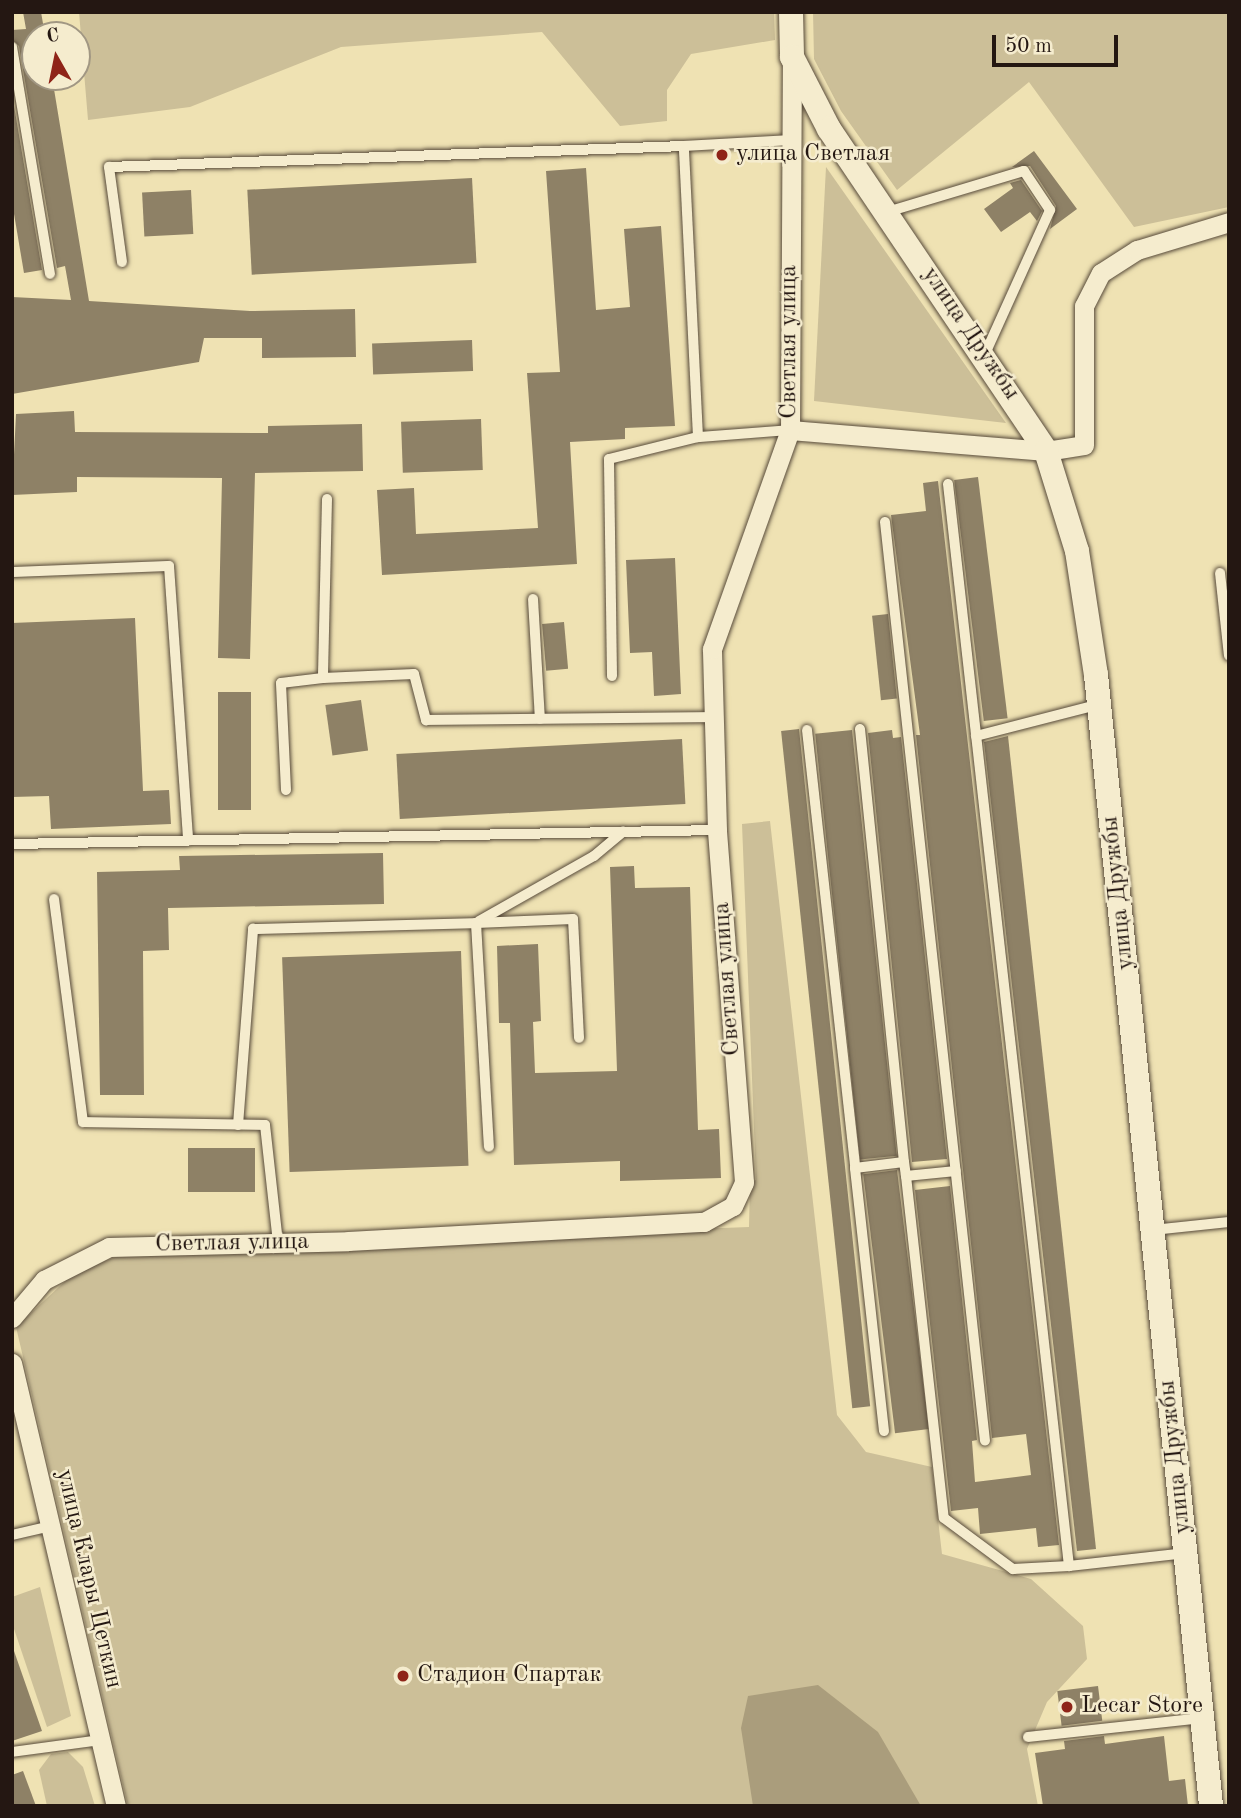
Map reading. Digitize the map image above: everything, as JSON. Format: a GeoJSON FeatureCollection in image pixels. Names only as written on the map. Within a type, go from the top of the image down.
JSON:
{"type":"FeatureCollection","features":[{"type":"Feature","properties":{"kind":"street","name":"Светлая улица"},"geometry":{"type":"LineString","coordinates":[[12,1318],[44,1280],[109,1247],[704,1222],[733,1206],[744,1182],[717,830],[712,649],[790,430],[791,12]]}},
{"type":"Feature","properties":{"kind":"street","name":"улица Дружбы"},"geometry":{"type":"LineString","coordinates":[[792,57],[829,129],[985,355],[1046,451],[1077,551],[1100,705],[1211,1806]]}},
{"type":"Feature","properties":{"kind":"street"},"geometry":{"type":"LineString","coordinates":[[790,430],[1046,451],[1084,445],[1084,306],[1101,273],[1137,250],[1229,222]]}},
{"type":"Feature","properties":{"kind":"street","name":"улица Клары Цеткин"},"geometry":{"type":"LineString","coordinates":[[12,1363],[116,1806]]}},
{"type":"Feature","properties":{"kind":"lane"},"geometry":{"type":"LineString","coordinates":[[12,47],[50,274]]}},
{"type":"Feature","properties":{"kind":"lane"},"geometry":{"type":"LineString","coordinates":[[122,262],[109,167],[791,140]]}},
{"type":"Feature","properties":{"kind":"lane"},"geometry":{"type":"LineString","coordinates":[[684,146],[698,437]]}},
{"type":"Feature","properties":{"kind":"lane"},"geometry":{"type":"LineString","coordinates":[[887,212],[1024,171],[1031,180],[1050,210],[985,355]]}},
{"type":"Feature","properties":{"kind":"lane"},"geometry":{"type":"LineString","coordinates":[[612,676],[609,459],[698,437],[790,430]]}},
{"type":"Feature","properties":{"kind":"lane"},"geometry":{"type":"LineString","coordinates":[[948,484],[1069,1566]]}},
{"type":"Feature","properties":{"kind":"lane"},"geometry":{"type":"LineString","coordinates":[[323,678],[327,499]]}},
{"type":"Feature","properties":{"kind":"lane"},"geometry":{"type":"LineString","coordinates":[[885,522],[985,1441]]}},
{"type":"Feature","properties":{"kind":"lane"},"geometry":{"type":"LineString","coordinates":[[12,572],[169,566],[188,840]]}},
{"type":"Feature","properties":{"kind":"lane"},"geometry":{"type":"LineString","coordinates":[[1220,573],[1229,656]]}},
{"type":"Feature","properties":{"kind":"lane"},"geometry":{"type":"LineString","coordinates":[[533,599],[540,719]]}},
{"type":"Feature","properties":{"kind":"lane"},"geometry":{"type":"LineString","coordinates":[[286,790],[281,683],[323,678],[414,674],[426,720],[714,717]]}},
{"type":"Feature","properties":{"kind":"lane"},"geometry":{"type":"LineString","coordinates":[[976,736],[1100,705]]}},
{"type":"Feature","properties":{"kind":"lane"},"geometry":{"type":"LineString","coordinates":[[860,729],[904,1163],[944,1518],[1013,1569],[1069,1566],[1185,1553]]}},
{"type":"Feature","properties":{"kind":"lane"},"geometry":{"type":"LineString","coordinates":[[807,730],[884,1431]]}},
{"type":"Feature","properties":{"kind":"lane"},"geometry":{"type":"LineString","coordinates":[[13,844],[717,830]]}},
{"type":"Feature","properties":{"kind":"lane"},"geometry":{"type":"LineString","coordinates":[[476,923],[594,856],[623,831]]}},
{"type":"Feature","properties":{"kind":"lane"},"geometry":{"type":"LineString","coordinates":[[54,899],[83,1122],[265,1125],[278,1242]]}},
{"type":"Feature","properties":{"kind":"lane"},"geometry":{"type":"LineString","coordinates":[[238,1125],[253,929],[573,919],[579,1038]]}},
{"type":"Feature","properties":{"kind":"lane"},"geometry":{"type":"LineString","coordinates":[[476,923],[489,1147]]}},
{"type":"Feature","properties":{"kind":"lane"},"geometry":{"type":"LineString","coordinates":[[855,1168],[904,1163]]}},
{"type":"Feature","properties":{"kind":"lane"},"geometry":{"type":"LineString","coordinates":[[906,1176],[956,1171]]}},
{"type":"Feature","properties":{"kind":"lane"},"geometry":{"type":"LineString","coordinates":[[1153,1230],[1229,1222]]}},
{"type":"Feature","properties":{"kind":"lane"},"geometry":{"type":"LineString","coordinates":[[12,1535],[51,1526]]}},
{"type":"Feature","properties":{"kind":"lane"},"geometry":{"type":"LineString","coordinates":[[1028,1737],[1202,1718]]}},
{"type":"Feature","properties":{"kind":"lane"},"geometry":{"type":"LineString","coordinates":[[12,1752],[101,1740]]}},
{"type":"Feature","properties":{"kind":"shaded area"},"geometry":{"type":"Polygon","coordinates":[[[79,12],[774,12],[775,40],[691,54],[667,90],[667,121],[620,126],[542,32],[341,47],[190,107],[88,120],[86,91],[91,91],[91,21],[80,21],[79,12]]]}},
{"type":"Feature","properties":{"kind":"shaded area"},"geometry":{"type":"Polygon","coordinates":[[[813,12],[1229,12],[1229,207],[1134,227],[1029,82],[897,190],[841,111],[814,59],[813,12]]]}},
{"type":"Feature","properties":{"kind":"shaded area"},"geometry":{"type":"Polygon","coordinates":[[[826,167],[1006,423],[814,401],[826,167]]]}},
{"type":"Feature","properties":{"kind":"shaded area"},"geometry":{"type":"Polygon","coordinates":[[[770,821],[837,1415],[866,1452],[932,1467],[942,1554],[1031,1579],[1083,1626],[1087,1659],[1047,1702],[1027,1749],[1038,1806],[128,1806],[16,1327],[75,1272],[135,1250],[749,1227],[750,1182],[756,1180],[742,824],[770,821]]]}},
{"type":"Feature","properties":{"kind":"shaded area"},"geometry":{"type":"Polygon","coordinates":[[[40,1587],[71,1716],[47,1727],[12,1623],[12,1597],[40,1587]]]}},
{"type":"Feature","properties":{"kind":"shaded area"},"geometry":{"type":"Polygon","coordinates":[[[818,1685],[878,1732],[921,1806],[753,1806],[741,1728],[748,1696],[818,1685]]]}},
{"type":"Feature","properties":{"kind":"shaded area"},"geometry":{"type":"Polygon","coordinates":[[[68,1752],[83,1767],[95,1806],[47,1806],[39,1770],[51,1754],[68,1752]]]}},
{"type":"Feature","properties":{"kind":"building"},"geometry":{"type":"Polygon","coordinates":[[[23,12],[41,12],[43,21],[25,21],[23,12]]]}},
{"type":"Feature","properties":{"kind":"building"},"geometry":{"type":"Polygon","coordinates":[[[21,29],[21,58],[19,46],[12,40],[12,30],[21,29]]]}},
{"type":"Feature","properties":{"kind":"building"},"geometry":{"type":"Polygon","coordinates":[[[27,91],[54,91],[89,301],[250,311],[355,309],[356,357],[262,358],[262,338],[204,338],[199,362],[12,394],[12,297],[71,300],[65,266],[57,268],[27,91]]]}},
{"type":"Feature","properties":{"kind":"building"},"geometry":{"type":"Polygon","coordinates":[[[12,94],[42,270],[24,273],[12,202],[12,94]]]}},
{"type":"Feature","properties":{"kind":"building"},"geometry":{"type":"Polygon","coordinates":[[[1034,151],[1077,209],[1050,229],[1056,206],[1030,166],[1012,167],[1034,151]]]}},
{"type":"Feature","properties":{"kind":"building"},"geometry":{"type":"Polygon","coordinates":[[[586,168],[596,310],[630,307],[624,229],[661,226],[675,426],[625,428],[625,439],[570,442],[577,564],[382,575],[377,490],[414,488],[416,534],[538,528],[527,373],[560,372],[546,171],[586,168]]]}},
{"type":"Feature","properties":{"kind":"building"},"geometry":{"type":"Polygon","coordinates":[[[472,178],[476,263],[252,275],[247,190],[472,178]]]}},
{"type":"Feature","properties":{"kind":"building"},"geometry":{"type":"Polygon","coordinates":[[[1021,180],[1042,211],[1037,221],[1030,212],[1001,232],[984,209],[1013,188],[1010,183],[1021,180]]]}},
{"type":"Feature","properties":{"kind":"building"},"geometry":{"type":"Polygon","coordinates":[[[191,190],[193,234],[144,237],[142,193],[191,190]]]}},
{"type":"Feature","properties":{"kind":"building"},"geometry":{"type":"Polygon","coordinates":[[[472,340],[473,371],[373,374],[372,343],[472,340]]]}},
{"type":"Feature","properties":{"kind":"building"},"geometry":{"type":"Polygon","coordinates":[[[74,411],[75,432],[268,433],[268,426],[362,424],[363,471],[255,473],[250,659],[218,658],[222,478],[77,477],[77,492],[12,495],[16,414],[74,411]]]}},
{"type":"Feature","properties":{"kind":"building"},"geometry":{"type":"Polygon","coordinates":[[[481,419],[483,470],[403,473],[401,422],[481,419]]]}},
{"type":"Feature","properties":{"kind":"building"},"geometry":{"type":"Polygon","coordinates":[[[978,477],[1008,718],[984,721],[954,480],[978,477]]]}},
{"type":"Feature","properties":{"kind":"building"},"geometry":{"type":"Polygon","coordinates":[[[938,481],[1059,1545],[1038,1547],[1036,1528],[980,1534],[978,1508],[951,1511],[915,1190],[950,1186],[977,1440],[972,1441],[975,1482],[1031,1475],[1026,1434],[992,1438],[916,735],[920,735],[891,515],[926,511],[923,483],[938,481]]]}},
{"type":"Feature","properties":{"kind":"building"},"geometry":{"type":"Polygon","coordinates":[[[675,558],[681,694],[654,696],[652,652],[630,653],[626,560],[675,558]]]}},
{"type":"Feature","properties":{"kind":"building"},"geometry":{"type":"Polygon","coordinates":[[[888,614],[897,699],[881,700],[872,616],[888,614]]]}},
{"type":"Feature","properties":{"kind":"building"},"geometry":{"type":"Polygon","coordinates":[[[135,618],[143,791],[169,790],[171,824],[51,829],[49,796],[12,797],[12,623],[135,618]]]}},
{"type":"Feature","properties":{"kind":"building"},"geometry":{"type":"Polygon","coordinates":[[[564,622],[568,669],[546,671],[542,624],[564,622]]]}},
{"type":"Feature","properties":{"kind":"building"},"geometry":{"type":"Polygon","coordinates":[[[218,692],[251,692],[251,810],[218,810],[218,692]]]}},
{"type":"Feature","properties":{"kind":"building"},"geometry":{"type":"Polygon","coordinates":[[[361,700],[368,751],[332,756],[325,705],[361,700]]]}},
{"type":"Feature","properties":{"kind":"building"},"geometry":{"type":"Polygon","coordinates":[[[799,729],[870,1406],[852,1408],[781,731],[799,729]]]}},
{"type":"Feature","properties":{"kind":"building"},"geometry":{"type":"Polygon","coordinates":[[[852,730],[897,1156],[860,1160],[815,734],[852,730]]]}},
{"type":"Feature","properties":{"kind":"building"},"geometry":{"type":"Polygon","coordinates":[[[892,730],[893,738],[901,737],[947,1159],[912,1162],[868,733],[892,730]]]}},
{"type":"Feature","properties":{"kind":"building"},"geometry":{"type":"Polygon","coordinates":[[[1008,736],[1096,1549],[1077,1551],[984,742],[1008,736]]]}},
{"type":"Feature","properties":{"kind":"building"},"geometry":{"type":"Polygon","coordinates":[[[682,739],[685,804],[400,819],[396,754],[682,739]]]}},
{"type":"Feature","properties":{"kind":"building"},"geometry":{"type":"Polygon","coordinates":[[[383,853],[384,904],[168,908],[169,950],[143,951],[144,1095],[100,1095],[97,872],[180,870],[179,856],[383,853]]]}},
{"type":"Feature","properties":{"kind":"building"},"geometry":{"type":"Polygon","coordinates":[[[634,866],[635,888],[690,887],[698,1130],[719,1129],[721,1178],[620,1181],[620,1161],[514,1165],[510,1023],[499,1023],[497,946],[538,944],[541,1021],[533,1022],[535,1073],[617,1071],[610,867],[634,866]]]}},
{"type":"Feature","properties":{"kind":"building"},"geometry":{"type":"Polygon","coordinates":[[[461,951],[469,1166],[290,1172],[282,957],[461,951]]]}},
{"type":"Feature","properties":{"kind":"building"},"geometry":{"type":"Polygon","coordinates":[[[188,1148],[255,1148],[255,1192],[188,1192],[188,1148]]]}},
{"type":"Feature","properties":{"kind":"building"},"geometry":{"type":"Polygon","coordinates":[[[897,1170],[929,1429],[895,1433],[863,1174],[897,1170]]]}},
{"type":"Feature","properties":{"kind":"building"},"geometry":{"type":"Polygon","coordinates":[[[14,1651],[42,1731],[12,1741],[12,1652],[14,1651]]]}},
{"type":"Feature","properties":{"kind":"building"},"geometry":{"type":"Polygon","coordinates":[[[1098,1686],[1102,1721],[1062,1726],[1057,1691],[1098,1686]]]}},
{"type":"Feature","properties":{"kind":"building"},"geometry":{"type":"Polygon","coordinates":[[[1104,1736],[1105,1744],[1164,1736],[1169,1781],[1185,1779],[1188,1806],[1043,1806],[1035,1753],[1065,1749],[1064,1741],[1104,1736]]]}},
{"type":"Feature","properties":{"kind":"building"},"geometry":{"type":"Polygon","coordinates":[[[23,1771],[36,1806],[12,1806],[12,1775],[23,1771]]]}},
{"type":"Feature","properties":{"kind":"place","name":"улица Светлая"},"geometry":{"type":"Point","coordinates":[722,155]}},
{"type":"Feature","properties":{"kind":"place","name":"Стадион Спартак"},"geometry":{"type":"Point","coordinates":[403,1676]}},
{"type":"Feature","properties":{"kind":"place","name":"Lecar Store"},"geometry":{"type":"Point","coordinates":[1067,1707]}}]}
